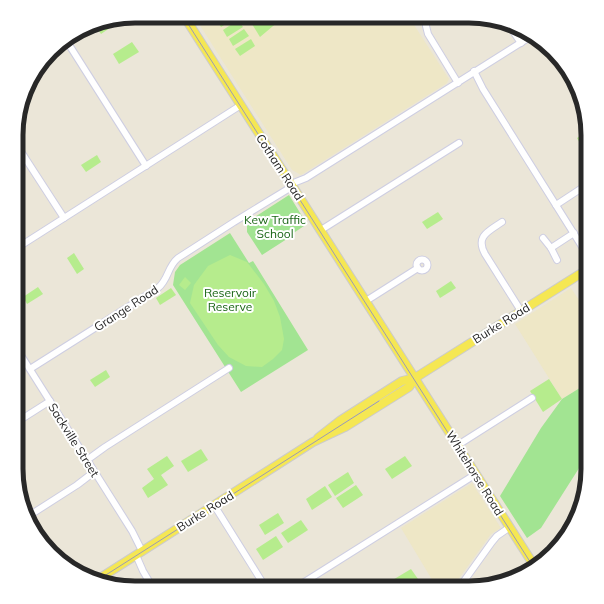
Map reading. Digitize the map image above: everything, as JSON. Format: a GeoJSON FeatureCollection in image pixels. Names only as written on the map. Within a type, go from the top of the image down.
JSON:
{"type":"FeatureCollection","features":[{"type":"Feature","properties":{"kind":"main road","name":"Cotham Road"},"geometry":{"type":"LineString","coordinates":[[188,23],[415,378]]}},
{"type":"Feature","properties":{"kind":"main road","name":"Burke Road"},"geometry":{"type":"LineString","coordinates":[[103,576],[313,442],[345,427],[409,387],[415,378],[581,273]]}},
{"type":"Feature","properties":{"kind":"main road","name":"Whitehorse Road"},"geometry":{"type":"LineString","coordinates":[[415,378],[532,562]]}},
{"type":"Feature","properties":{"kind":"street"},"geometry":{"type":"LineString","coordinates":[[426,23],[428,34],[458,83]]}},
{"type":"Feature","properties":{"kind":"street"},"geometry":{"type":"LineString","coordinates":[[514,32],[521,43]]}},
{"type":"Feature","properties":{"kind":"street","name":"Grange Road"},"geometry":{"type":"LineString","coordinates":[[30,369],[158,288],[164,282],[170,265],[178,258],[527,39]]}},
{"type":"Feature","properties":{"kind":"street"},"geometry":{"type":"LineString","coordinates":[[69,45],[146,166]]}},
{"type":"Feature","properties":{"kind":"street"},"geometry":{"type":"LineString","coordinates":[[472,73],[581,245]]}},
{"type":"Feature","properties":{"kind":"street"},"geometry":{"type":"LineString","coordinates":[[23,245],[241,105]]}},
{"type":"Feature","properties":{"kind":"street"},"geometry":{"type":"LineString","coordinates":[[321,230],[459,144]]}},
{"type":"Feature","properties":{"kind":"street"},"geometry":{"type":"LineString","coordinates":[[23,155],[64,218]]}},
{"type":"Feature","properties":{"kind":"street"},"geometry":{"type":"LineString","coordinates":[[556,204],[581,188]]}},
{"type":"Feature","properties":{"kind":"street"},"geometry":{"type":"LineString","coordinates":[[502,222],[485,234],[482,239],[482,246],[485,254],[521,311]]}},
{"type":"Feature","properties":{"kind":"street"},"geometry":{"type":"LineString","coordinates":[[551,248],[574,233]]}},
{"type":"Feature","properties":{"kind":"street"},"geometry":{"type":"LineString","coordinates":[[543,238],[551,248],[557,260]]}},
{"type":"Feature","properties":{"kind":"street"},"geometry":{"type":"LineString","coordinates":[[366,301],[418,268]]}},
{"type":"Feature","properties":{"kind":"street","name":"Sackville Street"},"geometry":{"type":"LineString","coordinates":[[23,358],[132,531],[143,571],[149,581]]}},
{"type":"Feature","properties":{"kind":"street"},"geometry":{"type":"LineString","coordinates":[[86,459],[229,368]]}},
{"type":"Feature","properties":{"kind":"street"},"geometry":{"type":"LineString","coordinates":[[458,446],[532,398]]}},
{"type":"Feature","properties":{"kind":"street"},"geometry":{"type":"LineString","coordinates":[[23,418],[50,401]]}},
{"type":"Feature","properties":{"kind":"street"},"geometry":{"type":"LineString","coordinates":[[33,513],[96,474]]}},
{"type":"Feature","properties":{"kind":"street"},"geometry":{"type":"LineString","coordinates":[[306,581],[476,474]]}},
{"type":"Feature","properties":{"kind":"street"},"geometry":{"type":"LineString","coordinates":[[214,505],[262,581]]}},
{"type":"Feature","properties":{"kind":"street"},"geometry":{"type":"LineString","coordinates":[[464,581],[492,542],[510,527]]}},
{"type":"Feature","properties":{"kind":"shaded area"},"geometry":{"type":"Polygon","coordinates":[[[198,23],[413,23],[449,79],[447,83],[301,175],[292,170],[198,23]]]}},
{"type":"Feature","properties":{"kind":"shaded area"},"geometry":{"type":"Polygon","coordinates":[[[571,288],[581,303],[581,387],[562,399],[515,324],[571,288]]]}},
{"type":"Feature","properties":{"kind":"shaded area"},"geometry":{"type":"Polygon","coordinates":[[[472,483],[501,528],[491,534],[457,581],[433,581],[401,528],[472,483]]]}},
{"type":"Feature","properties":{"kind":"green space"},"geometry":{"type":"Polygon","coordinates":[[[219,23],[227,23],[221,27],[219,23]]]}},
{"type":"Feature","properties":{"kind":"green space"},"geometry":{"type":"Polygon","coordinates":[[[234,23],[240,23],[243,27],[227,37],[223,30],[234,23]]]}},
{"type":"Feature","properties":{"kind":"green space"},"geometry":{"type":"Polygon","coordinates":[[[251,23],[277,23],[260,37],[251,23]]]}},
{"type":"Feature","properties":{"kind":"green space"},"geometry":{"type":"Polygon","coordinates":[[[114,25],[101,34],[98,29],[114,25]]]}},
{"type":"Feature","properties":{"kind":"green space"},"geometry":{"type":"Polygon","coordinates":[[[244,29],[249,36],[233,46],[229,39],[244,29]]]}},
{"type":"Feature","properties":{"kind":"green space"},"geometry":{"type":"Polygon","coordinates":[[[251,39],[255,46],[240,56],[235,49],[251,39]]]}},
{"type":"Feature","properties":{"kind":"green space"},"geometry":{"type":"Polygon","coordinates":[[[132,42],[139,52],[119,64],[113,54],[132,42]]]}},
{"type":"Feature","properties":{"kind":"green space"},"geometry":{"type":"Polygon","coordinates":[[[581,135],[581,145],[577,138],[581,135]]]}},
{"type":"Feature","properties":{"kind":"green space"},"geometry":{"type":"Polygon","coordinates":[[[97,155],[101,162],[86,172],[81,165],[97,155]]]}},
{"type":"Feature","properties":{"kind":"green space","name":"Kew Traffic School"},"geometry":{"type":"Polygon","coordinates":[[[289,195],[307,224],[262,255],[247,232],[247,222],[289,195]]]}},
{"type":"Feature","properties":{"kind":"green space"},"geometry":{"type":"Polygon","coordinates":[[[438,212],[443,219],[427,229],[422,222],[438,212]]]}},
{"type":"Feature","properties":{"kind":"green space","name":"Reservoir Reserve"},"geometry":{"type":"Polygon","coordinates":[[[230,233],[249,263],[253,261],[308,350],[241,392],[173,285],[175,272],[180,265],[230,233]]]}},
{"type":"Feature","properties":{"kind":"green space"},"geometry":{"type":"Polygon","coordinates":[[[74,253],[84,269],[77,274],[67,258],[74,253]]]}},
{"type":"Feature","properties":{"kind":"green space","name":"Reservoir Reserve"},"geometry":{"type":"Polygon","coordinates":[[[230,255],[247,262],[264,284],[274,301],[280,317],[284,339],[282,350],[262,367],[246,366],[229,357],[218,345],[190,303],[194,285],[208,266],[230,255]]]}},
{"type":"Feature","properties":{"kind":"green space"},"geometry":{"type":"Polygon","coordinates":[[[185,277],[191,283],[185,290],[179,285],[185,277]]]}},
{"type":"Feature","properties":{"kind":"green space"},"geometry":{"type":"Polygon","coordinates":[[[451,281],[456,288],[440,298],[436,291],[451,281]]]}},
{"type":"Feature","properties":{"kind":"green space"},"geometry":{"type":"Polygon","coordinates":[[[38,287],[43,294],[27,304],[23,297],[38,287]]]}},
{"type":"Feature","properties":{"kind":"green space"},"geometry":{"type":"Polygon","coordinates":[[[171,288],[176,295],[160,305],[156,298],[171,288]]]}},
{"type":"Feature","properties":{"kind":"green space"},"geometry":{"type":"Polygon","coordinates":[[[106,370],[110,377],[95,387],[90,380],[106,370]]]}},
{"type":"Feature","properties":{"kind":"green space"},"geometry":{"type":"Polygon","coordinates":[[[549,379],[562,399],[543,412],[530,391],[549,379]]]}},
{"type":"Feature","properties":{"kind":"green space"},"geometry":{"type":"Polygon","coordinates":[[[581,387],[581,465],[541,528],[527,538],[500,496],[541,428],[562,399],[581,387]]]}},
{"type":"Feature","properties":{"kind":"green space"},"geometry":{"type":"Polygon","coordinates":[[[201,449],[208,460],[188,472],[181,461],[201,449]]]}},
{"type":"Feature","properties":{"kind":"green space"},"geometry":{"type":"Polygon","coordinates":[[[167,456],[174,466],[161,475],[168,485],[148,498],[142,488],[154,479],[147,469],[167,456]]]}},
{"type":"Feature","properties":{"kind":"green space"},"geometry":{"type":"Polygon","coordinates":[[[405,456],[412,466],[392,479],[385,469],[405,456]]]}},
{"type":"Feature","properties":{"kind":"green space"},"geometry":{"type":"Polygon","coordinates":[[[348,472],[354,483],[335,496],[328,485],[348,472]]]}},
{"type":"Feature","properties":{"kind":"green space"},"geometry":{"type":"Polygon","coordinates":[[[356,485],[363,495],[343,508],[336,498],[356,485]]]}},
{"type":"Feature","properties":{"kind":"green space"},"geometry":{"type":"Polygon","coordinates":[[[325,486],[332,497],[312,510],[306,499],[325,486]]]}},
{"type":"Feature","properties":{"kind":"green space"},"geometry":{"type":"Polygon","coordinates":[[[278,513],[284,523],[265,535],[259,525],[278,513]]]}},
{"type":"Feature","properties":{"kind":"green space"},"geometry":{"type":"Polygon","coordinates":[[[301,520],[308,530],[288,543],[281,533],[301,520]]]}},
{"type":"Feature","properties":{"kind":"green space"},"geometry":{"type":"Polygon","coordinates":[[[276,536],[283,547],[263,560],[256,549],[276,536]]]}},
{"type":"Feature","properties":{"kind":"green space"},"geometry":{"type":"Polygon","coordinates":[[[411,569],[418,579],[415,581],[391,581],[411,569]]]}},
{"type":"Feature","properties":{"kind":"tram line"},"geometry":{"type":"LineString","coordinates":[[187,23],[530,562]]}},
{"type":"Feature","properties":{"kind":"tram line"},"geometry":{"type":"LineString","coordinates":[[104,576],[379,401]]}}]}
